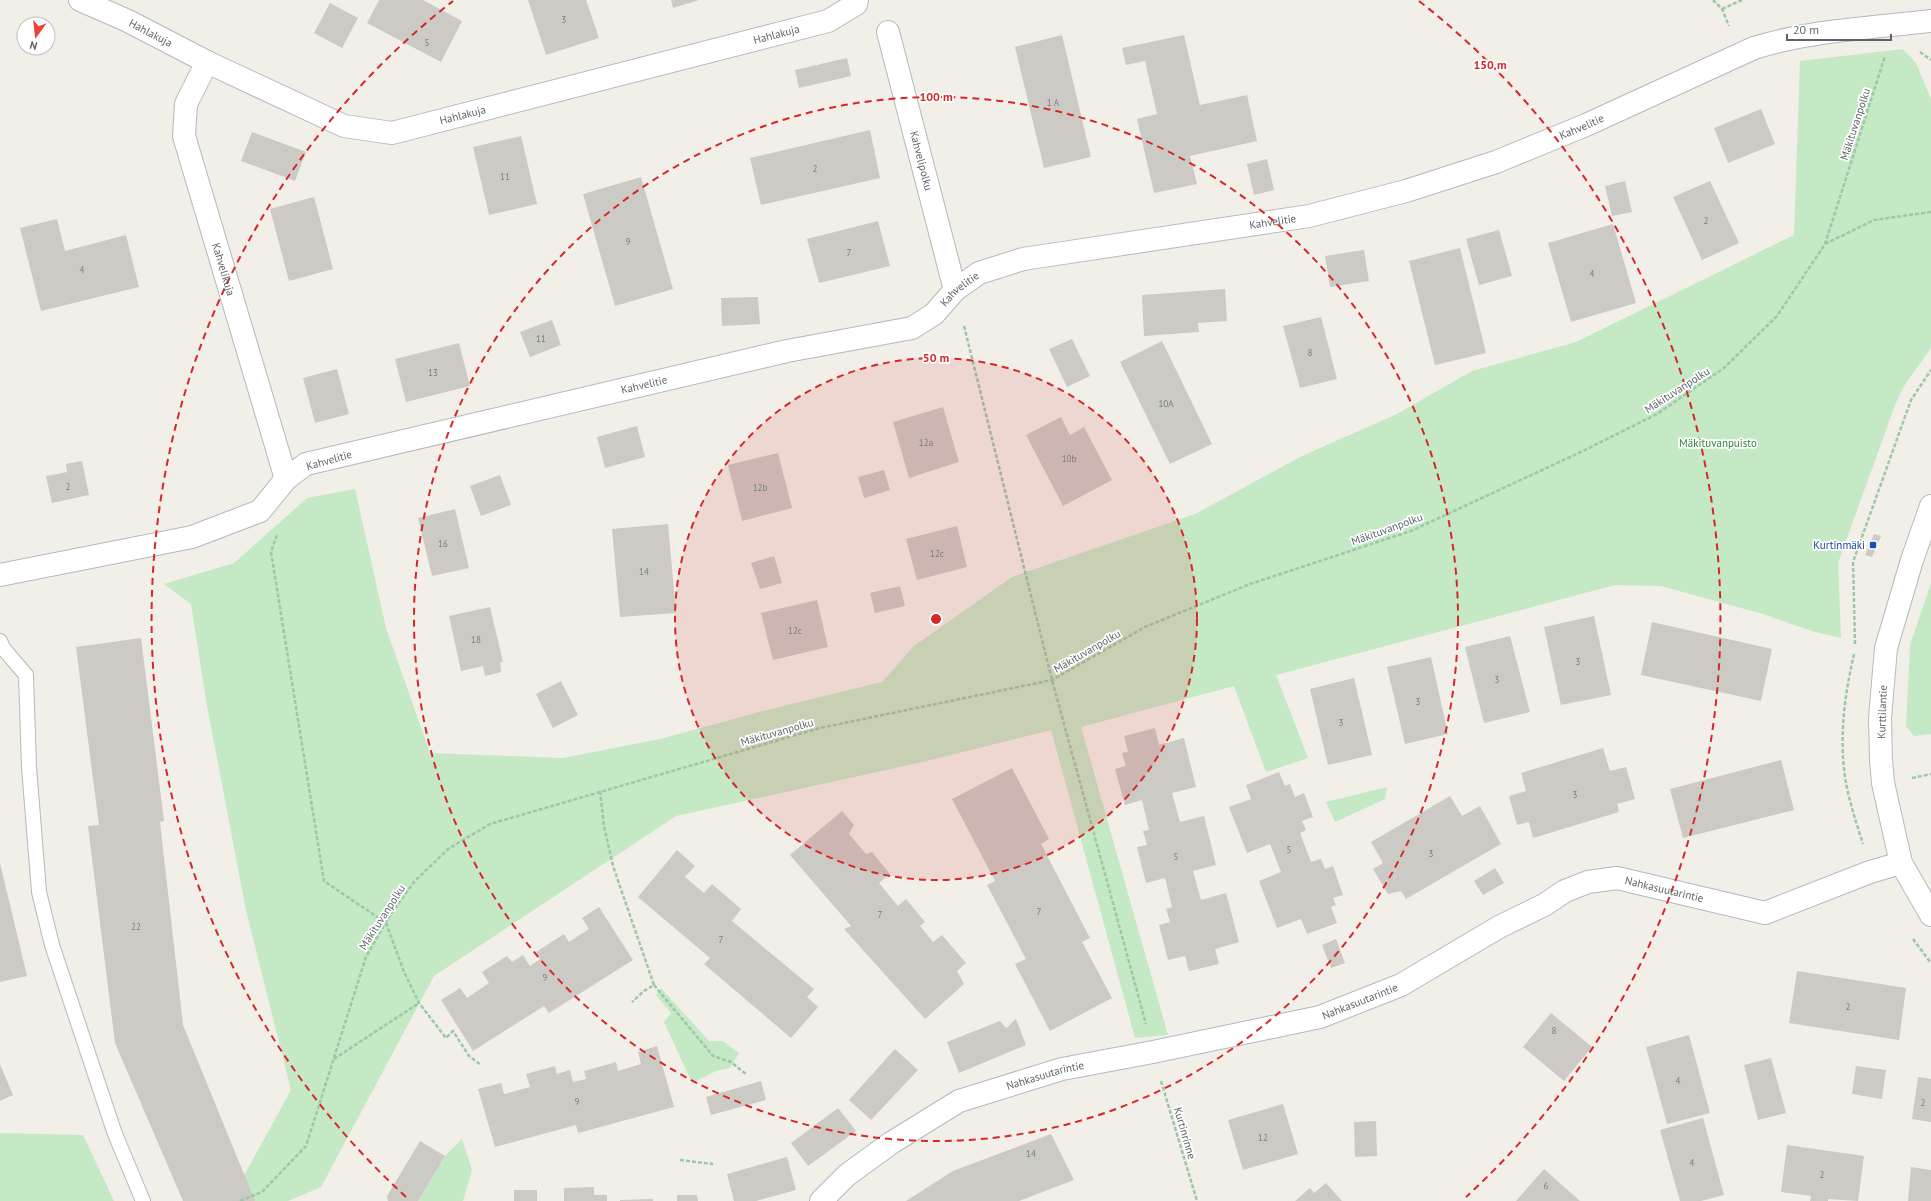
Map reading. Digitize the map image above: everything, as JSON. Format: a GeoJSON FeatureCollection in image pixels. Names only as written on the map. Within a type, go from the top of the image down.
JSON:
{"type":"FeatureCollection","features":[{"type":"Feature","properties":{"kind":"street","name":"Hahlakuja"},"geometry":{"type":"LineString","coordinates":[[80,0],[128,20],[207,62],[344,126],[392,133],[828,21],[856,4],[857,0]]}},
{"type":"Feature","properties":{"kind":"street","name":"Kahvelitie"},"geometry":{"type":"LineString","coordinates":[[0,575],[192,537],[260,511],[286,479],[306,464],[313,462],[787,352],[912,328],[934,314],[955,290],[980,274],[1023,258],[1309,216],[1406,191],[1496,162],[1586,125],[1754,48],[1781,39],[1844,29],[1931,21]]}},
{"type":"Feature","properties":{"kind":"street","name":"Kahvelipolku"},"geometry":{"type":"LineString","coordinates":[[888,32],[955,290]]}},
{"type":"Feature","properties":{"kind":"street","name":"Kahvelikuja"},"geometry":{"type":"LineString","coordinates":[[207,62],[186,104],[184,136],[286,479]]}},
{"type":"Feature","properties":{"kind":"street","name":"Kurttilantie"},"geometry":{"type":"LineString","coordinates":[[1931,506],[1912,560],[1886,648],[1880,718],[1883,782],[1901,863],[1931,915]]}},
{"type":"Feature","properties":{"kind":"street","name":"Nahkasuutarintie"},"geometry":{"type":"LineString","coordinates":[[821,1201],[847,1175],[891,1143],[959,1101],[1062,1069],[1153,1052],[1320,1017],[1401,985],[1499,926],[1544,905],[1565,891],[1588,882],[1617,878],[1765,913],[1870,872],[1901,863]]}},
{"type":"Feature","properties":{"kind":"lane"},"geometry":{"type":"LineString","coordinates":[[0,641],[26,675],[29,767],[39,892],[52,946],[115,1134],[143,1201]]}},
{"type":"Feature","properties":{"kind":"path"},"geometry":{"type":"LineString","coordinates":[[1722,9],[1742,0]]}},
{"type":"Feature","properties":{"kind":"path","name":"Mäkituvanpolku"},"geometry":{"type":"LineString","coordinates":[[240,1201],[262,1192],[306,1146],[366,957],[386,923],[414,882],[454,846],[490,824],[820,728],[1052,680],[1145,627],[1250,584],[1411,531],[1584,451],[1657,414],[1724,368],[1772,321],[1825,244],[1887,50]]}},
{"type":"Feature","properties":{"kind":"path"},"geometry":{"type":"LineString","coordinates":[[1919,51],[1931,60]]}},
{"type":"Feature","properties":{"kind":"path"},"geometry":{"type":"LineString","coordinates":[[1825,244],[1874,220],[1931,212]]}},
{"type":"Feature","properties":{"kind":"path"},"geometry":{"type":"LineString","coordinates":[[955,290],[1052,680],[1147,1029]]}},
{"type":"Feature","properties":{"kind":"path"},"geometry":{"type":"LineString","coordinates":[[1864,849],[1847,787],[1843,744],[1845,693],[1855,648],[1853,562],[1911,400],[1931,370]]}},
{"type":"Feature","properties":{"kind":"path"},"geometry":{"type":"LineString","coordinates":[[278,531],[271,552],[324,881],[386,923],[404,972],[419,1003],[446,1038],[453,1031],[470,1056],[481,1065]]}},
{"type":"Feature","properties":{"kind":"path"},"geometry":{"type":"LineString","coordinates":[[1912,778],[1931,774]]}},
{"type":"Feature","properties":{"kind":"path"},"geometry":{"type":"LineString","coordinates":[[600,791],[604,826],[613,866],[654,985],[713,1056],[731,1062],[747,1075]]}},
{"type":"Feature","properties":{"kind":"path"},"geometry":{"type":"LineString","coordinates":[[632,1002],[644,991],[654,985]]}},
{"type":"Feature","properties":{"kind":"path"},"geometry":{"type":"LineString","coordinates":[[334,1059],[419,1003]]}},
{"type":"Feature","properties":{"kind":"path","name":"Kurtinrinne"},"geometry":{"type":"LineString","coordinates":[[1160,1076],[1196,1201]]}},
{"type":"Feature","properties":{"kind":"path"},"geometry":{"type":"LineString","coordinates":[[680,1160],[713,1164]]}},
{"type":"Feature","properties":{"kind":"green space","name":"Mäkituvanpuisto"},"geometry":{"type":"Polygon","coordinates":[[[1903,49],[1916,63],[1931,99],[1931,348],[1904,386],[1895,405],[1838,563],[1841,638],[1812,631],[1763,614],[1661,586],[1615,585],[1276,675],[1308,758],[1266,772],[1234,686],[1081,727],[1168,1035],[1135,1038],[1051,730],[918,763],[676,816],[434,976],[321,1187],[288,1201],[200,1201],[240,1183],[291,1090],[246,910],[207,706],[191,604],[164,584],[234,563],[307,498],[355,489],[386,628],[430,753],[563,758],[660,739],[767,710],[882,682],[914,646],[1012,577],[1195,514],[1302,456],[1397,414],[1472,371],[1576,342],[1794,235],[1800,61],[1903,49]]]}},
{"type":"Feature","properties":{"kind":"green space"},"geometry":{"type":"Polygon","coordinates":[[[1931,583],[1931,734],[1914,736],[1906,726],[1910,645],[1931,583]]]}},
{"type":"Feature","properties":{"kind":"green space"},"geometry":{"type":"Polygon","coordinates":[[[1387,787],[1385,799],[1335,822],[1326,802],[1387,787]]]}},
{"type":"Feature","properties":{"kind":"green space"},"geometry":{"type":"Polygon","coordinates":[[[661,988],[709,1041],[723,1041],[739,1053],[730,1068],[716,1071],[692,1083],[664,1022],[671,1013],[656,995],[661,988]]]}},
{"type":"Feature","properties":{"kind":"green space"},"geometry":{"type":"Polygon","coordinates":[[[0,1133],[83,1135],[114,1201],[0,1201],[0,1133]]]}},
{"type":"Feature","properties":{"kind":"green space"},"geometry":{"type":"Polygon","coordinates":[[[462,1139],[472,1170],[463,1201],[418,1201],[445,1156],[462,1139]]]}},
{"type":"Feature","properties":{"kind":"building"},"geometry":{"type":"Polygon","coordinates":[[[379,0],[423,0],[462,21],[441,62],[367,23],[379,0]]]}},
{"type":"Feature","properties":{"kind":"building"},"geometry":{"type":"Polygon","coordinates":[[[528,0],[586,0],[599,38],[546,55],[528,0]]]}},
{"type":"Feature","properties":{"kind":"building"},"geometry":{"type":"Polygon","coordinates":[[[671,0],[699,0],[673,8],[671,0]]]}},
{"type":"Feature","properties":{"kind":"building"},"geometry":{"type":"Polygon","coordinates":[[[330,3],[358,18],[342,48],[314,33],[330,3]]]}},
{"type":"Feature","properties":{"kind":"building"},"geometry":{"type":"Polygon","coordinates":[[[1062,35],[1091,157],[1044,168],[1015,47],[1062,35]]]}},
{"type":"Feature","properties":{"kind":"building"},"geometry":{"type":"Polygon","coordinates":[[[1184,35],[1200,105],[1247,95],[1257,141],[1190,156],[1197,184],[1154,193],[1137,119],[1157,114],[1145,61],[1126,65],[1122,48],[1184,35]]]}},
{"type":"Feature","properties":{"kind":"building"},"geometry":{"type":"Polygon","coordinates":[[[847,58],[851,76],[799,88],[795,70],[847,58]]]}},
{"type":"Feature","properties":{"kind":"building"},"geometry":{"type":"Polygon","coordinates":[[[1761,109],[1775,144],[1728,163],[1714,128],[1761,109]]]}},
{"type":"Feature","properties":{"kind":"building"},"geometry":{"type":"Polygon","coordinates":[[[870,130],[880,178],[761,205],[750,158],[870,130]]]}},
{"type":"Feature","properties":{"kind":"building"},"geometry":{"type":"Polygon","coordinates":[[[252,132],[306,152],[295,181],[241,161],[252,132]]]}},
{"type":"Feature","properties":{"kind":"building"},"geometry":{"type":"Polygon","coordinates":[[[521,136],[537,204],[489,215],[473,147],[521,136]]]}},
{"type":"Feature","properties":{"kind":"building"},"geometry":{"type":"Polygon","coordinates":[[[1267,159],[1274,190],[1254,195],[1247,164],[1267,159]]]}},
{"type":"Feature","properties":{"kind":"building"},"geometry":{"type":"Polygon","coordinates":[[[641,177],[673,289],[615,306],[583,194],[641,177]]]}},
{"type":"Feature","properties":{"kind":"building"},"geometry":{"type":"Polygon","coordinates":[[[1625,181],[1632,212],[1612,216],[1605,186],[1625,181]]]}},
{"type":"Feature","properties":{"kind":"building"},"geometry":{"type":"Polygon","coordinates":[[[1710,181],[1739,243],[1702,260],[1673,197],[1710,181]]]}},
{"type":"Feature","properties":{"kind":"building"},"geometry":{"type":"Polygon","coordinates":[[[314,197],[333,269],[289,281],[270,209],[314,197]]]}},
{"type":"Feature","properties":{"kind":"building"},"geometry":{"type":"Polygon","coordinates":[[[57,219],[65,251],[126,235],[139,287],[41,311],[20,228],[57,219]]]}},
{"type":"Feature","properties":{"kind":"building"},"geometry":{"type":"Polygon","coordinates":[[[878,221],[890,266],[819,283],[807,239],[878,221]]]}},
{"type":"Feature","properties":{"kind":"building"},"geometry":{"type":"Polygon","coordinates":[[[1613,224],[1636,303],[1571,322],[1548,243],[1613,224]]]}},
{"type":"Feature","properties":{"kind":"building"},"geometry":{"type":"Polygon","coordinates":[[[1499,230],[1512,276],[1479,285],[1466,239],[1499,230]]]}},
{"type":"Feature","properties":{"kind":"building"},"geometry":{"type":"Polygon","coordinates":[[[1460,248],[1486,353],[1435,365],[1409,261],[1460,248]]]}},
{"type":"Feature","properties":{"kind":"building"},"geometry":{"type":"Polygon","coordinates":[[[1364,250],[1369,281],[1330,287],[1325,256],[1364,250]]]}},
{"type":"Feature","properties":{"kind":"building"},"geometry":{"type":"Polygon","coordinates":[[[1225,289],[1227,321],[1198,323],[1199,332],[1144,336],[1142,295],[1225,289]]]}},
{"type":"Feature","properties":{"kind":"building"},"geometry":{"type":"Polygon","coordinates":[[[758,297],[760,324],[722,326],[721,298],[758,297]]]}},
{"type":"Feature","properties":{"kind":"building"},"geometry":{"type":"Polygon","coordinates":[[[1321,317],[1337,379],[1300,388],[1283,326],[1321,317]]]}},
{"type":"Feature","properties":{"kind":"building"},"geometry":{"type":"Polygon","coordinates":[[[552,320],[561,345],[530,357],[520,332],[552,320]]]}},
{"type":"Feature","properties":{"kind":"building"},"geometry":{"type":"Polygon","coordinates":[[[1072,339],[1090,376],[1067,387],[1049,349],[1072,339]]]}},
{"type":"Feature","properties":{"kind":"building"},"geometry":{"type":"Polygon","coordinates":[[[1162,341],[1212,444],[1170,464],[1120,362],[1162,341]]]}},
{"type":"Feature","properties":{"kind":"building"},"geometry":{"type":"Polygon","coordinates":[[[459,343],[470,386],[406,402],[395,359],[459,343]]]}},
{"type":"Feature","properties":{"kind":"building"},"geometry":{"type":"Polygon","coordinates":[[[337,369],[349,414],[315,423],[303,378],[337,369]]]}},
{"type":"Feature","properties":{"kind":"building"},"geometry":{"type":"Polygon","coordinates":[[[943,407],[959,462],[909,478],[893,422],[943,407]]]}},
{"type":"Feature","properties":{"kind":"building"},"geometry":{"type":"Polygon","coordinates":[[[1061,417],[1070,435],[1084,427],[1112,480],[1063,506],[1026,435],[1061,417]]]}},
{"type":"Feature","properties":{"kind":"building"},"geometry":{"type":"Polygon","coordinates":[[[637,426],[645,457],[605,468],[597,437],[637,426]]]}},
{"type":"Feature","properties":{"kind":"building"},"geometry":{"type":"Polygon","coordinates":[[[778,453],[792,508],[742,521],[728,465],[778,453]]]}},
{"type":"Feature","properties":{"kind":"building"},"geometry":{"type":"Polygon","coordinates":[[[82,461],[89,495],[52,503],[46,476],[67,472],[66,464],[82,461]]]}},
{"type":"Feature","properties":{"kind":"building"},"geometry":{"type":"Polygon","coordinates":[[[884,470],[890,490],[864,498],[858,477],[884,470]]]}},
{"type":"Feature","properties":{"kind":"building"},"geometry":{"type":"Polygon","coordinates":[[[500,475],[511,505],[481,516],[470,486],[500,475]]]}},
{"type":"Feature","properties":{"kind":"building"},"geometry":{"type":"Polygon","coordinates":[[[455,509],[469,568],[432,576],[418,518],[455,509]]]}},
{"type":"Feature","properties":{"kind":"building"},"geometry":{"type":"Polygon","coordinates":[[[668,524],[676,613],[620,617],[612,529],[668,524]]]}},
{"type":"Feature","properties":{"kind":"building"},"geometry":{"type":"Polygon","coordinates":[[[957,526],[967,567],[917,580],[906,539],[957,526]]]}},
{"type":"Feature","properties":{"kind":"building"},"geometry":{"type":"Polygon","coordinates":[[[1874,534],[1881,536],[1872,557],[1865,555],[1874,534]]]}},
{"type":"Feature","properties":{"kind":"building"},"geometry":{"type":"Polygon","coordinates":[[[774,556],[782,583],[760,589],[751,563],[774,556]]]}},
{"type":"Feature","properties":{"kind":"building"},"geometry":{"type":"Polygon","coordinates":[[[900,586],[905,606],[875,613],[870,593],[900,586]]]}},
{"type":"Feature","properties":{"kind":"building"},"geometry":{"type":"Polygon","coordinates":[[[817,600],[828,647],[773,660],[761,613],[817,600]]]}},
{"type":"Feature","properties":{"kind":"building"},"geometry":{"type":"Polygon","coordinates":[[[490,607],[503,662],[500,662],[501,672],[485,676],[483,666],[461,671],[449,616],[490,607]]]}},
{"type":"Feature","properties":{"kind":"building"},"geometry":{"type":"Polygon","coordinates":[[[1594,616],[1611,695],[1561,705],[1544,627],[1594,616]]]}},
{"type":"Feature","properties":{"kind":"building"},"geometry":{"type":"Polygon","coordinates":[[[1652,622],[1772,649],[1761,701],[1641,675],[1652,622]]]}},
{"type":"Feature","properties":{"kind":"building"},"geometry":{"type":"Polygon","coordinates":[[[1510,636],[1530,712],[1484,723],[1465,647],[1510,636]]]}},
{"type":"Feature","properties":{"kind":"building"},"geometry":{"type":"Polygon","coordinates":[[[141,638],[164,821],[160,822],[183,1025],[255,1201],[183,1201],[115,1043],[88,826],[99,825],[76,647],[141,638]]]}},
{"type":"Feature","properties":{"kind":"building"},"geometry":{"type":"Polygon","coordinates":[[[1431,657],[1448,734],[1405,744],[1387,667],[1431,657]]]}},
{"type":"Feature","properties":{"kind":"building"},"geometry":{"type":"Polygon","coordinates":[[[1354,678],[1372,755],[1328,765],[1310,689],[1354,678]]]}},
{"type":"Feature","properties":{"kind":"building"},"geometry":{"type":"Polygon","coordinates":[[[561,681],[578,715],[553,728],[536,694],[561,681]]]}},
{"type":"Feature","properties":{"kind":"building"},"geometry":{"type":"Polygon","coordinates":[[[1155,728],[1159,745],[1184,738],[1196,787],[1172,793],[1180,822],[1204,816],[1216,865],[1193,871],[1201,900],[1226,893],[1239,942],[1215,949],[1219,964],[1189,971],[1185,956],[1168,960],[1159,925],[1170,922],[1166,909],[1172,907],[1165,878],[1146,883],[1137,847],[1147,845],[1143,831],[1149,830],[1142,800],[1125,805],[1115,769],[1126,766],[1122,753],[1128,752],[1124,736],[1155,728]]]}},
{"type":"Feature","properties":{"kind":"building"},"geometry":{"type":"Polygon","coordinates":[[[1603,748],[1610,771],[1626,767],[1635,799],[1617,804],[1619,812],[1533,838],[1529,822],[1517,825],[1509,796],[1526,791],[1521,773],[1603,748]]]}},
{"type":"Feature","properties":{"kind":"building"},"geometry":{"type":"Polygon","coordinates":[[[1781,760],[1794,810],[1683,838],[1670,789],[1781,760]]]}},
{"type":"Feature","properties":{"kind":"building"},"geometry":{"type":"Polygon","coordinates":[[[1012,768],[1049,839],[1041,844],[1090,938],[1082,942],[1112,998],[1050,1031],[1015,964],[1026,959],[987,885],[995,881],[952,799],[1012,768]]]}},
{"type":"Feature","properties":{"kind":"building"},"geometry":{"type":"Polygon","coordinates":[[[1279,772],[1285,786],[1290,784],[1295,797],[1304,793],[1313,817],[1302,821],[1306,830],[1300,833],[1311,862],[1321,859],[1325,869],[1333,866],[1343,895],[1333,898],[1336,905],[1331,907],[1337,923],[1307,934],[1301,919],[1277,928],[1259,881],[1281,872],[1270,844],[1247,853],[1229,807],[1251,799],[1246,785],[1279,772]]]}},
{"type":"Feature","properties":{"kind":"building"},"geometry":{"type":"Polygon","coordinates":[[[1450,796],[1462,816],[1480,806],[1501,844],[1406,899],[1401,891],[1388,894],[1373,869],[1383,863],[1371,842],[1450,796]]]}},
{"type":"Feature","properties":{"kind":"building"},"geometry":{"type":"Polygon","coordinates":[[[842,811],[854,825],[849,834],[866,854],[872,852],[890,874],[879,883],[898,906],[906,899],[925,922],[920,926],[933,942],[942,935],[966,963],[957,971],[964,984],[925,1019],[844,929],[851,926],[790,855],[842,811]]]}},
{"type":"Feature","properties":{"kind":"building"},"geometry":{"type":"Polygon","coordinates":[[[677,850],[695,866],[685,877],[704,893],[712,884],[741,909],[732,921],[814,989],[807,997],[818,1007],[791,1038],[704,964],[710,958],[638,897],[677,850]]]}},
{"type":"Feature","properties":{"kind":"building"},"geometry":{"type":"Polygon","coordinates":[[[0,863],[27,976],[0,982],[0,863]]]}},
{"type":"Feature","properties":{"kind":"building"},"geometry":{"type":"Polygon","coordinates":[[[1495,868],[1504,883],[1483,895],[1474,881],[1495,868]]]}},
{"type":"Feature","properties":{"kind":"building"},"geometry":{"type":"Polygon","coordinates":[[[599,907],[633,960],[549,1013],[544,1006],[473,1051],[441,1000],[460,988],[467,998],[489,983],[482,972],[507,956],[512,962],[523,955],[530,966],[540,959],[536,952],[564,934],[569,942],[589,929],[582,918],[599,907]]]}},
{"type":"Feature","properties":{"kind":"building"},"geometry":{"type":"Polygon","coordinates":[[[1336,939],[1345,963],[1331,968],[1322,945],[1336,939]]]}},
{"type":"Feature","properties":{"kind":"building"},"geometry":{"type":"Polygon","coordinates":[[[1797,971],[1906,988],[1899,1040],[1789,1023],[1797,971]]]}},
{"type":"Feature","properties":{"kind":"building"},"geometry":{"type":"Polygon","coordinates":[[[1551,1013],[1592,1047],[1564,1081],[1523,1047],[1551,1013]]]}},
{"type":"Feature","properties":{"kind":"building"},"geometry":{"type":"Polygon","coordinates":[[[1016,1019],[1026,1045],[959,1073],[947,1042],[1000,1021],[1006,1028],[1016,1019]]]}},
{"type":"Feature","properties":{"kind":"building"},"geometry":{"type":"Polygon","coordinates":[[[1689,1035],[1710,1113],[1667,1124],[1646,1047],[1689,1035]]]}},
{"type":"Feature","properties":{"kind":"building"},"geometry":{"type":"Polygon","coordinates":[[[657,1046],[674,1107],[578,1133],[576,1125],[495,1147],[478,1089],[501,1083],[504,1094],[530,1087],[526,1074],[555,1066],[557,1074],[570,1070],[573,1082],[586,1079],[584,1071],[616,1062],[618,1071],[641,1064],[638,1052],[657,1046]]]}},
{"type":"Feature","properties":{"kind":"building"},"geometry":{"type":"Polygon","coordinates":[[[895,1049],[918,1070],[871,1120],[849,1100],[895,1049]]]}},
{"type":"Feature","properties":{"kind":"building"},"geometry":{"type":"Polygon","coordinates":[[[1771,1058],[1786,1113],[1758,1120],[1744,1065],[1771,1058]]]}},
{"type":"Feature","properties":{"kind":"building"},"geometry":{"type":"Polygon","coordinates":[[[0,1064],[13,1095],[0,1101],[0,1064]]]}},
{"type":"Feature","properties":{"kind":"building"},"geometry":{"type":"Polygon","coordinates":[[[1856,1066],[1886,1070],[1882,1099],[1852,1094],[1856,1066]]]}},
{"type":"Feature","properties":{"kind":"building"},"geometry":{"type":"Polygon","coordinates":[[[1918,1077],[1931,1079],[1931,1122],[1912,1119],[1918,1077]]]}},
{"type":"Feature","properties":{"kind":"building"},"geometry":{"type":"Polygon","coordinates":[[[761,1081],[766,1100],[711,1115],[706,1097],[761,1081]]]}},
{"type":"Feature","properties":{"kind":"building"},"geometry":{"type":"Polygon","coordinates":[[[1283,1104],[1298,1154],[1243,1170],[1228,1120],[1283,1104]]]}},
{"type":"Feature","properties":{"kind":"building"},"geometry":{"type":"Polygon","coordinates":[[[838,1108],[856,1131],[808,1166],[791,1143],[838,1108]]]}},
{"type":"Feature","properties":{"kind":"building"},"geometry":{"type":"Polygon","coordinates":[[[1703,1118],[1724,1195],[1701,1201],[1680,1201],[1660,1130],[1703,1118]]]}},
{"type":"Feature","properties":{"kind":"building"},"geometry":{"type":"Polygon","coordinates":[[[1376,1121],[1377,1156],[1355,1157],[1354,1122],[1376,1121]]]}},
{"type":"Feature","properties":{"kind":"building"},"geometry":{"type":"Polygon","coordinates":[[[1051,1134],[1074,1180],[1019,1201],[906,1201],[953,1171],[1051,1134]]]}},
{"type":"Feature","properties":{"kind":"building"},"geometry":{"type":"Polygon","coordinates":[[[420,1141],[445,1156],[418,1201],[388,1201],[387,1196],[420,1141]]]}},
{"type":"Feature","properties":{"kind":"building"},"geometry":{"type":"Polygon","coordinates":[[[1787,1145],[1864,1156],[1858,1201],[1828,1199],[1828,1201],[1810,1201],[1811,1196],[1781,1192],[1787,1145]]]}},
{"type":"Feature","properties":{"kind":"building"},"geometry":{"type":"Polygon","coordinates":[[[787,1157],[796,1190],[756,1201],[734,1201],[727,1174],[787,1157]]]}},
{"type":"Feature","properties":{"kind":"building"},"geometry":{"type":"Polygon","coordinates":[[[1911,1167],[1931,1170],[1931,1201],[1908,1201],[1911,1167]]]}},
{"type":"Feature","properties":{"kind":"building"},"geometry":{"type":"Polygon","coordinates":[[[1544,1169],[1580,1201],[1516,1201],[1544,1169]]]}},
{"type":"Feature","properties":{"kind":"building"},"geometry":{"type":"Polygon","coordinates":[[[1326,1183],[1342,1201],[1295,1201],[1310,1188],[1314,1193],[1326,1183]]]}},
{"type":"Feature","properties":{"kind":"building"},"geometry":{"type":"Polygon","coordinates":[[[594,1187],[594,1195],[607,1195],[607,1201],[564,1201],[564,1188],[594,1187]]]}},
{"type":"Feature","properties":{"kind":"building"},"geometry":{"type":"Polygon","coordinates":[[[514,1190],[537,1190],[537,1201],[514,1201],[514,1190]]]}},
{"type":"Feature","properties":{"kind":"building"},"geometry":{"type":"Polygon","coordinates":[[[677,1195],[697,1195],[698,1201],[677,1201],[677,1195]]]}},
{"type":"Feature","properties":{"kind":"building"},"geometry":{"type":"Polygon","coordinates":[[[653,1199],[653,1201],[620,1201],[620,1200],[653,1199]]]}},
{"type":"Feature","properties":{"kind":"place","name":"Kurtinmäki"},"geometry":{"type":"Point","coordinates":[1873,545]}}]}
